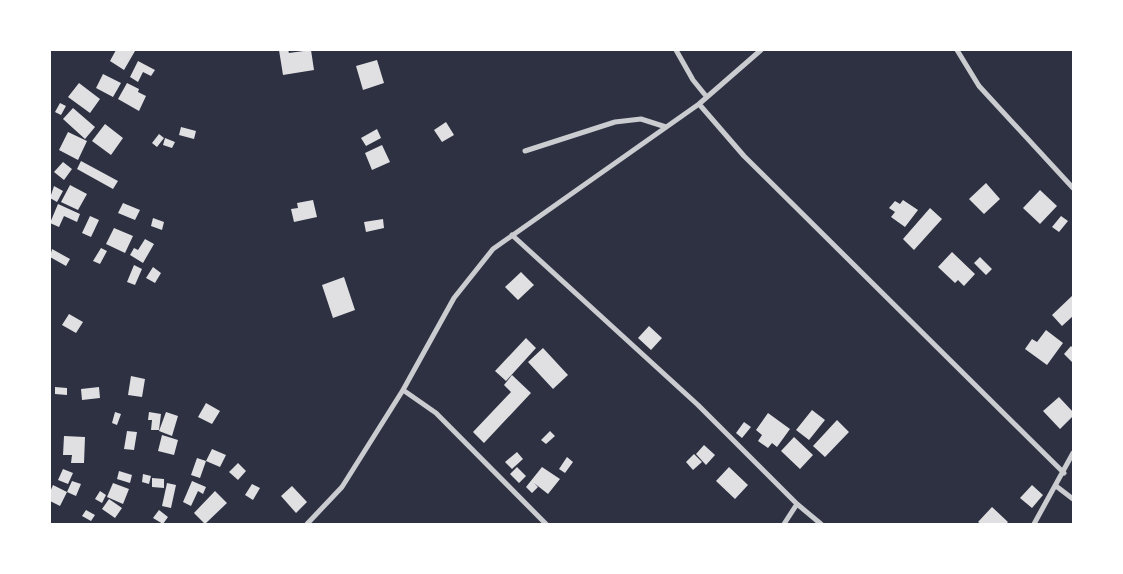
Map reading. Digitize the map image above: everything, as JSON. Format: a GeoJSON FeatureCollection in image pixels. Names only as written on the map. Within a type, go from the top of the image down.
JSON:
{"type":"FeatureCollection","features":[{"type":"Feature","properties":{"kind":"street"},"geometry":{"type":"LineString","coordinates":[[676,50],[693,80],[706,96]]}},
{"type":"Feature","properties":{"kind":"street"},"geometry":{"type":"LineString","coordinates":[[307,524],[342,487],[403,390],[454,298],[493,249],[699,104],[761,50]]}},
{"type":"Feature","properties":{"kind":"street"},"geometry":{"type":"LineString","coordinates":[[957,50],[979,86],[1073,188]]}},
{"type":"Feature","properties":{"kind":"street"},"geometry":{"type":"LineString","coordinates":[[699,104],[744,156],[1064,473]]}},
{"type":"Feature","properties":{"kind":"street"},"geometry":{"type":"LineString","coordinates":[[525,151],[615,122],[641,119],[666,127]]}},
{"type":"Feature","properties":{"kind":"street"},"geometry":{"type":"LineString","coordinates":[[512,235],[698,405],[797,504],[822,524]]}},
{"type":"Feature","properties":{"kind":"street"},"geometry":{"type":"LineString","coordinates":[[403,390],[436,413],[467,446],[485,460],[537,517],[546,524]]}},
{"type":"Feature","properties":{"kind":"street"},"geometry":{"type":"LineString","coordinates":[[1034,524],[1064,473],[1073,453]]}},
{"type":"Feature","properties":{"kind":"street"},"geometry":{"type":"LineString","coordinates":[[1056,486],[1073,499]]}},
{"type":"Feature","properties":{"kind":"street"},"geometry":{"type":"LineString","coordinates":[[784,524],[797,504]]}},
{"type":"Feature","properties":{"kind":"building"},"geometry":{"type":"Polygon","coordinates":[[[116,50],[135,51],[124,70],[110,61],[116,50]]]}},
{"type":"Feature","properties":{"kind":"building"},"geometry":{"type":"Polygon","coordinates":[[[279,50],[288,50],[289,53],[311,50],[314,70],[283,75],[279,50]]]}},
{"type":"Feature","properties":{"kind":"building"},"geometry":{"type":"Polygon","coordinates":[[[377,60],[384,83],[363,90],[356,66],[377,60]]]}},
{"type":"Feature","properties":{"kind":"building"},"geometry":{"type":"Polygon","coordinates":[[[138,61],[155,70],[151,76],[143,72],[138,82],[130,77],[138,61]]]}},
{"type":"Feature","properties":{"kind":"building"},"geometry":{"type":"Polygon","coordinates":[[[103,74],[121,83],[113,97],[96,88],[103,74]]]}},
{"type":"Feature","properties":{"kind":"building"},"geometry":{"type":"Polygon","coordinates":[[[79,83],[100,99],[90,113],[68,97],[79,83]]]}},
{"type":"Feature","properties":{"kind":"building"},"geometry":{"type":"Polygon","coordinates":[[[127,83],[139,89],[138,92],[146,96],[139,111],[118,99],[127,83]]]}},
{"type":"Feature","properties":{"kind":"building"},"geometry":{"type":"Polygon","coordinates":[[[60,103],[66,106],[61,115],[55,112],[60,103]]]}},
{"type":"Feature","properties":{"kind":"building"},"geometry":{"type":"Polygon","coordinates":[[[73,108],[95,127],[85,139],[63,119],[73,108]]]}},
{"type":"Feature","properties":{"kind":"building"},"geometry":{"type":"Polygon","coordinates":[[[446,122],[454,135],[442,142],[434,130],[446,122]]]}},
{"type":"Feature","properties":{"kind":"building"},"geometry":{"type":"Polygon","coordinates":[[[105,124],[123,138],[111,155],[92,141],[105,124]]]}},
{"type":"Feature","properties":{"kind":"building"},"geometry":{"type":"Polygon","coordinates":[[[181,127],[196,131],[194,139],[179,135],[181,127]]]}},
{"type":"Feature","properties":{"kind":"building"},"geometry":{"type":"Polygon","coordinates":[[[377,129],[381,138],[366,146],[361,138],[377,129]]]}},
{"type":"Feature","properties":{"kind":"building"},"geometry":{"type":"Polygon","coordinates":[[[68,132],[87,141],[78,160],[59,150],[68,132]]]}},
{"type":"Feature","properties":{"kind":"building"},"geometry":{"type":"Polygon","coordinates":[[[159,134],[164,138],[157,147],[152,143],[159,134]]]}},
{"type":"Feature","properties":{"kind":"building"},"geometry":{"type":"Polygon","coordinates":[[[165,138],[175,142],[172,148],[163,145],[165,138]]]}},
{"type":"Feature","properties":{"kind":"building"},"geometry":{"type":"Polygon","coordinates":[[[382,145],[390,162],[372,170],[365,153],[382,145]]]}},
{"type":"Feature","properties":{"kind":"building"},"geometry":{"type":"Polygon","coordinates":[[[81,161],[118,181],[113,189],[77,169],[81,161]]]}},
{"type":"Feature","properties":{"kind":"building"},"geometry":{"type":"Polygon","coordinates":[[[63,162],[72,169],[64,180],[54,172],[63,162]]]}},
{"type":"Feature","properties":{"kind":"building"},"geometry":{"type":"Polygon","coordinates":[[[986,183],[1000,199],[984,214],[969,199],[986,183]]]}},
{"type":"Feature","properties":{"kind":"building"},"geometry":{"type":"Polygon","coordinates":[[[70,185],[87,194],[78,210],[61,202],[70,185]]]}},
{"type":"Feature","properties":{"kind":"building"},"geometry":{"type":"Polygon","coordinates":[[[54,186],[63,191],[57,202],[50,198],[54,186]]]}},
{"type":"Feature","properties":{"kind":"building"},"geometry":{"type":"Polygon","coordinates":[[[1040,190],[1057,206],[1040,224],[1023,208],[1040,190]]]}},
{"type":"Feature","properties":{"kind":"building"},"geometry":{"type":"Polygon","coordinates":[[[313,200],[317,217],[294,222],[291,209],[298,208],[297,203],[313,200]]]}},
{"type":"Feature","properties":{"kind":"building"},"geometry":{"type":"Polygon","coordinates":[[[903,200],[918,210],[905,227],[891,217],[895,212],[889,208],[895,201],[900,204],[903,200]]]}},
{"type":"Feature","properties":{"kind":"building"},"geometry":{"type":"Polygon","coordinates":[[[123,203],[140,210],[135,220],[118,213],[123,203]]]}},
{"type":"Feature","properties":{"kind":"building"},"geometry":{"type":"Polygon","coordinates":[[[58,204],[80,214],[77,222],[64,216],[59,227],[50,223],[58,204]]]}},
{"type":"Feature","properties":{"kind":"building"},"geometry":{"type":"Polygon","coordinates":[[[930,208],[942,219],[914,250],[903,239],[930,208]]]}},
{"type":"Feature","properties":{"kind":"building"},"geometry":{"type":"Polygon","coordinates":[[[90,216],[99,220],[91,237],[82,233],[90,216]]]}},
{"type":"Feature","properties":{"kind":"building"},"geometry":{"type":"Polygon","coordinates":[[[1061,216],[1068,221],[1059,232],[1052,227],[1061,216]]]}},
{"type":"Feature","properties":{"kind":"building"},"geometry":{"type":"Polygon","coordinates":[[[153,218],[164,222],[162,230],[151,226],[153,218]]]}},
{"type":"Feature","properties":{"kind":"building"},"geometry":{"type":"Polygon","coordinates":[[[383,219],[384,228],[366,232],[364,222],[383,219]]]}},
{"type":"Feature","properties":{"kind":"building"},"geometry":{"type":"Polygon","coordinates":[[[114,228],[133,236],[125,253],[106,244],[114,228]]]}},
{"type":"Feature","properties":{"kind":"building"},"geometry":{"type":"Polygon","coordinates":[[[145,239],[154,244],[143,263],[130,255],[134,248],[138,250],[145,239]]]}},
{"type":"Feature","properties":{"kind":"building"},"geometry":{"type":"Polygon","coordinates":[[[101,248],[107,251],[100,264],[93,261],[101,248]]]}},
{"type":"Feature","properties":{"kind":"building"},"geometry":{"type":"Polygon","coordinates":[[[52,249],[70,259],[66,266],[50,257],[52,249]]]}},
{"type":"Feature","properties":{"kind":"building"},"geometry":{"type":"Polygon","coordinates":[[[952,252],[975,274],[964,286],[958,280],[955,283],[938,267],[952,252]]]}},
{"type":"Feature","properties":{"kind":"building"},"geometry":{"type":"Polygon","coordinates":[[[980,257],[992,269],[986,275],[974,263],[980,257]]]}},
{"type":"Feature","properties":{"kind":"building"},"geometry":{"type":"Polygon","coordinates":[[[134,265],[142,269],[135,285],[127,282],[134,265]]]}},
{"type":"Feature","properties":{"kind":"building"},"geometry":{"type":"Polygon","coordinates":[[[153,267],[161,273],[155,283],[146,278],[153,267]]]}},
{"type":"Feature","properties":{"kind":"building"},"geometry":{"type":"Polygon","coordinates":[[[521,272],[534,285],[518,300],[505,287],[521,272]]]}},
{"type":"Feature","properties":{"kind":"building"},"geometry":{"type":"Polygon","coordinates":[[[344,277],[355,310],[333,318],[322,285],[344,277]]]}},
{"type":"Feature","properties":{"kind":"building"},"geometry":{"type":"Polygon","coordinates":[[[1073,295],[1073,316],[1062,326],[1052,315],[1073,295]]]}},
{"type":"Feature","properties":{"kind":"building"},"geometry":{"type":"Polygon","coordinates":[[[69,314],[83,322],[76,333],[62,325],[69,314]]]}},
{"type":"Feature","properties":{"kind":"building"},"geometry":{"type":"Polygon","coordinates":[[[649,326],[662,338],[651,350],[638,338],[649,326]]]}},
{"type":"Feature","properties":{"kind":"building"},"geometry":{"type":"Polygon","coordinates":[[[1046,330],[1063,343],[1047,365],[1025,349],[1032,339],[1037,342],[1046,330]]]}},
{"type":"Feature","properties":{"kind":"building"},"geometry":{"type":"Polygon","coordinates":[[[526,338],[536,348],[506,381],[495,371],[526,338]]]}},
{"type":"Feature","properties":{"kind":"building"},"geometry":{"type":"Polygon","coordinates":[[[1071,346],[1073,348],[1073,363],[1064,354],[1071,346]]]}},
{"type":"Feature","properties":{"kind":"building"},"geometry":{"type":"Polygon","coordinates":[[[543,348],[568,375],[553,389],[528,362],[543,348]]]}},
{"type":"Feature","properties":{"kind":"building"},"geometry":{"type":"Polygon","coordinates":[[[512,375],[531,393],[484,443],[473,432],[511,392],[504,385],[512,375]]]}},
{"type":"Feature","properties":{"kind":"building"},"geometry":{"type":"Polygon","coordinates":[[[131,376],[145,379],[142,397],[128,395],[131,376]]]}},
{"type":"Feature","properties":{"kind":"building"},"geometry":{"type":"Polygon","coordinates":[[[55,387],[67,388],[67,395],[55,394],[55,387]]]}},
{"type":"Feature","properties":{"kind":"building"},"geometry":{"type":"Polygon","coordinates":[[[99,387],[100,398],[82,400],[81,389],[99,387]]]}},
{"type":"Feature","properties":{"kind":"building"},"geometry":{"type":"Polygon","coordinates":[[[1059,397],[1073,412],[1073,416],[1060,429],[1043,411],[1059,397]]]}},
{"type":"Feature","properties":{"kind":"building"},"geometry":{"type":"Polygon","coordinates":[[[206,403],[220,411],[212,424],[198,417],[206,403]]]}},
{"type":"Feature","properties":{"kind":"building"},"geometry":{"type":"Polygon","coordinates":[[[812,410],[825,420],[809,440],[796,430],[812,410]]]}},
{"type":"Feature","properties":{"kind":"building"},"geometry":{"type":"Polygon","coordinates":[[[115,412],[121,414],[117,425],[112,423],[115,412]]]}},
{"type":"Feature","properties":{"kind":"building"},"geometry":{"type":"Polygon","coordinates":[[[149,412],[161,414],[159,430],[151,430],[152,420],[148,420],[149,412]]]}},
{"type":"Feature","properties":{"kind":"building"},"geometry":{"type":"Polygon","coordinates":[[[166,412],[178,416],[172,436],[159,431],[166,412]]]}},
{"type":"Feature","properties":{"kind":"building"},"geometry":{"type":"Polygon","coordinates":[[[768,413],[790,429],[777,447],[772,443],[768,448],[758,441],[762,435],[756,430],[768,413]]]}},
{"type":"Feature","properties":{"kind":"building"},"geometry":{"type":"Polygon","coordinates":[[[837,420],[849,432],[825,457],[813,446],[837,420]]]}},
{"type":"Feature","properties":{"kind":"building"},"geometry":{"type":"Polygon","coordinates":[[[744,422],[751,427],[742,438],[736,433],[744,422]]]}},
{"type":"Feature","properties":{"kind":"building"},"geometry":{"type":"Polygon","coordinates":[[[127,431],[137,432],[134,450],[124,449],[127,431]]]}},
{"type":"Feature","properties":{"kind":"building"},"geometry":{"type":"Polygon","coordinates":[[[550,431],[555,436],[546,444],[541,440],[550,431]]]}},
{"type":"Feature","properties":{"kind":"building"},"geometry":{"type":"Polygon","coordinates":[[[162,435],[178,440],[174,455],[158,451],[162,435]]]}},
{"type":"Feature","properties":{"kind":"building"},"geometry":{"type":"Polygon","coordinates":[[[64,436],[85,437],[84,463],[71,463],[72,455],[63,455],[64,436]]]}},
{"type":"Feature","properties":{"kind":"building"},"geometry":{"type":"Polygon","coordinates":[[[794,437],[813,455],[800,469],[781,451],[794,437]]]}},
{"type":"Feature","properties":{"kind":"building"},"geometry":{"type":"Polygon","coordinates":[[[704,445],[715,455],[706,465],[696,454],[704,445]]]}},
{"type":"Feature","properties":{"kind":"building"},"geometry":{"type":"Polygon","coordinates":[[[212,449],[226,455],[220,467],[206,461],[212,449]]]}},
{"type":"Feature","properties":{"kind":"building"},"geometry":{"type":"Polygon","coordinates":[[[517,452],[523,459],[512,469],[505,462],[517,452]]]}},
{"type":"Feature","properties":{"kind":"building"},"geometry":{"type":"Polygon","coordinates":[[[694,454],[702,462],[693,470],[686,462],[694,454]]]}},
{"type":"Feature","properties":{"kind":"building"},"geometry":{"type":"Polygon","coordinates":[[[567,457],[573,462],[565,473],[559,469],[567,457]]]}},
{"type":"Feature","properties":{"kind":"building"},"geometry":{"type":"Polygon","coordinates":[[[197,458],[206,461],[200,478],[191,475],[197,458]]]}},
{"type":"Feature","properties":{"kind":"building"},"geometry":{"type":"Polygon","coordinates":[[[238,463],[246,471],[238,480],[229,472],[238,463]]]}},
{"type":"Feature","properties":{"kind":"building"},"geometry":{"type":"Polygon","coordinates":[[[517,467],[526,476],[519,483],[510,474],[517,467]]]}},
{"type":"Feature","properties":{"kind":"building"},"geometry":{"type":"Polygon","coordinates":[[[542,467],[560,479],[548,494],[534,483],[538,487],[532,493],[526,487],[542,467]]]}},
{"type":"Feature","properties":{"kind":"building"},"geometry":{"type":"Polygon","coordinates":[[[729,467],[748,485],[735,499],[716,481],[729,467]]]}},
{"type":"Feature","properties":{"kind":"building"},"geometry":{"type":"Polygon","coordinates":[[[63,469],[73,473],[68,484],[58,480],[63,469]]]}},
{"type":"Feature","properties":{"kind":"building"},"geometry":{"type":"Polygon","coordinates":[[[119,471],[132,475],[130,483],[117,479],[119,471]]]}},
{"type":"Feature","properties":{"kind":"building"},"geometry":{"type":"Polygon","coordinates":[[[143,474],[151,476],[149,484],[142,482],[143,474]]]}},
{"type":"Feature","properties":{"kind":"building"},"geometry":{"type":"Polygon","coordinates":[[[152,478],[164,479],[164,488],[152,487],[152,478]]]}},
{"type":"Feature","properties":{"kind":"building"},"geometry":{"type":"Polygon","coordinates":[[[72,481],[81,484],[76,496],[67,492],[72,481]]]}},
{"type":"Feature","properties":{"kind":"building"},"geometry":{"type":"Polygon","coordinates":[[[192,481],[206,487],[203,494],[198,491],[191,506],[183,502],[192,481]]]}},
{"type":"Feature","properties":{"kind":"building"},"geometry":{"type":"Polygon","coordinates":[[[113,483],[129,489],[123,504],[107,497],[113,483]]]}},
{"type":"Feature","properties":{"kind":"building"},"geometry":{"type":"Polygon","coordinates":[[[167,483],[176,485],[171,508],[162,506],[167,483]]]}},
{"type":"Feature","properties":{"kind":"building"},"geometry":{"type":"Polygon","coordinates":[[[252,484],[260,488],[253,500],[245,495],[252,484]]]}},
{"type":"Feature","properties":{"kind":"building"},"geometry":{"type":"Polygon","coordinates":[[[53,485],[67,492],[60,506],[50,501],[50,492],[53,485]]]}},
{"type":"Feature","properties":{"kind":"building"},"geometry":{"type":"Polygon","coordinates":[[[1032,485],[1043,495],[1032,508],[1020,498],[1032,485]]]}},
{"type":"Feature","properties":{"kind":"building"},"geometry":{"type":"Polygon","coordinates":[[[292,486],[307,502],[296,513],[281,496],[292,486]]]}},
{"type":"Feature","properties":{"kind":"building"},"geometry":{"type":"Polygon","coordinates":[[[100,491],[106,495],[102,503],[95,499],[100,491]]]}},
{"type":"Feature","properties":{"kind":"building"},"geometry":{"type":"Polygon","coordinates":[[[215,491],[227,503],[205,524],[194,513],[215,491]]]}},
{"type":"Feature","properties":{"kind":"building"},"geometry":{"type":"Polygon","coordinates":[[[109,499],[122,508],[115,518],[102,509],[109,499]]]}},
{"type":"Feature","properties":{"kind":"building"},"geometry":{"type":"Polygon","coordinates":[[[992,507],[1008,522],[1006,524],[981,524],[978,522],[992,507]]]}},
{"type":"Feature","properties":{"kind":"building"},"geometry":{"type":"Polygon","coordinates":[[[86,510],[95,515],[91,521],[82,516],[86,510]]]}},
{"type":"Feature","properties":{"kind":"building"},"geometry":{"type":"Polygon","coordinates":[[[159,510],[168,517],[163,524],[153,518],[159,510]]]}}]}
